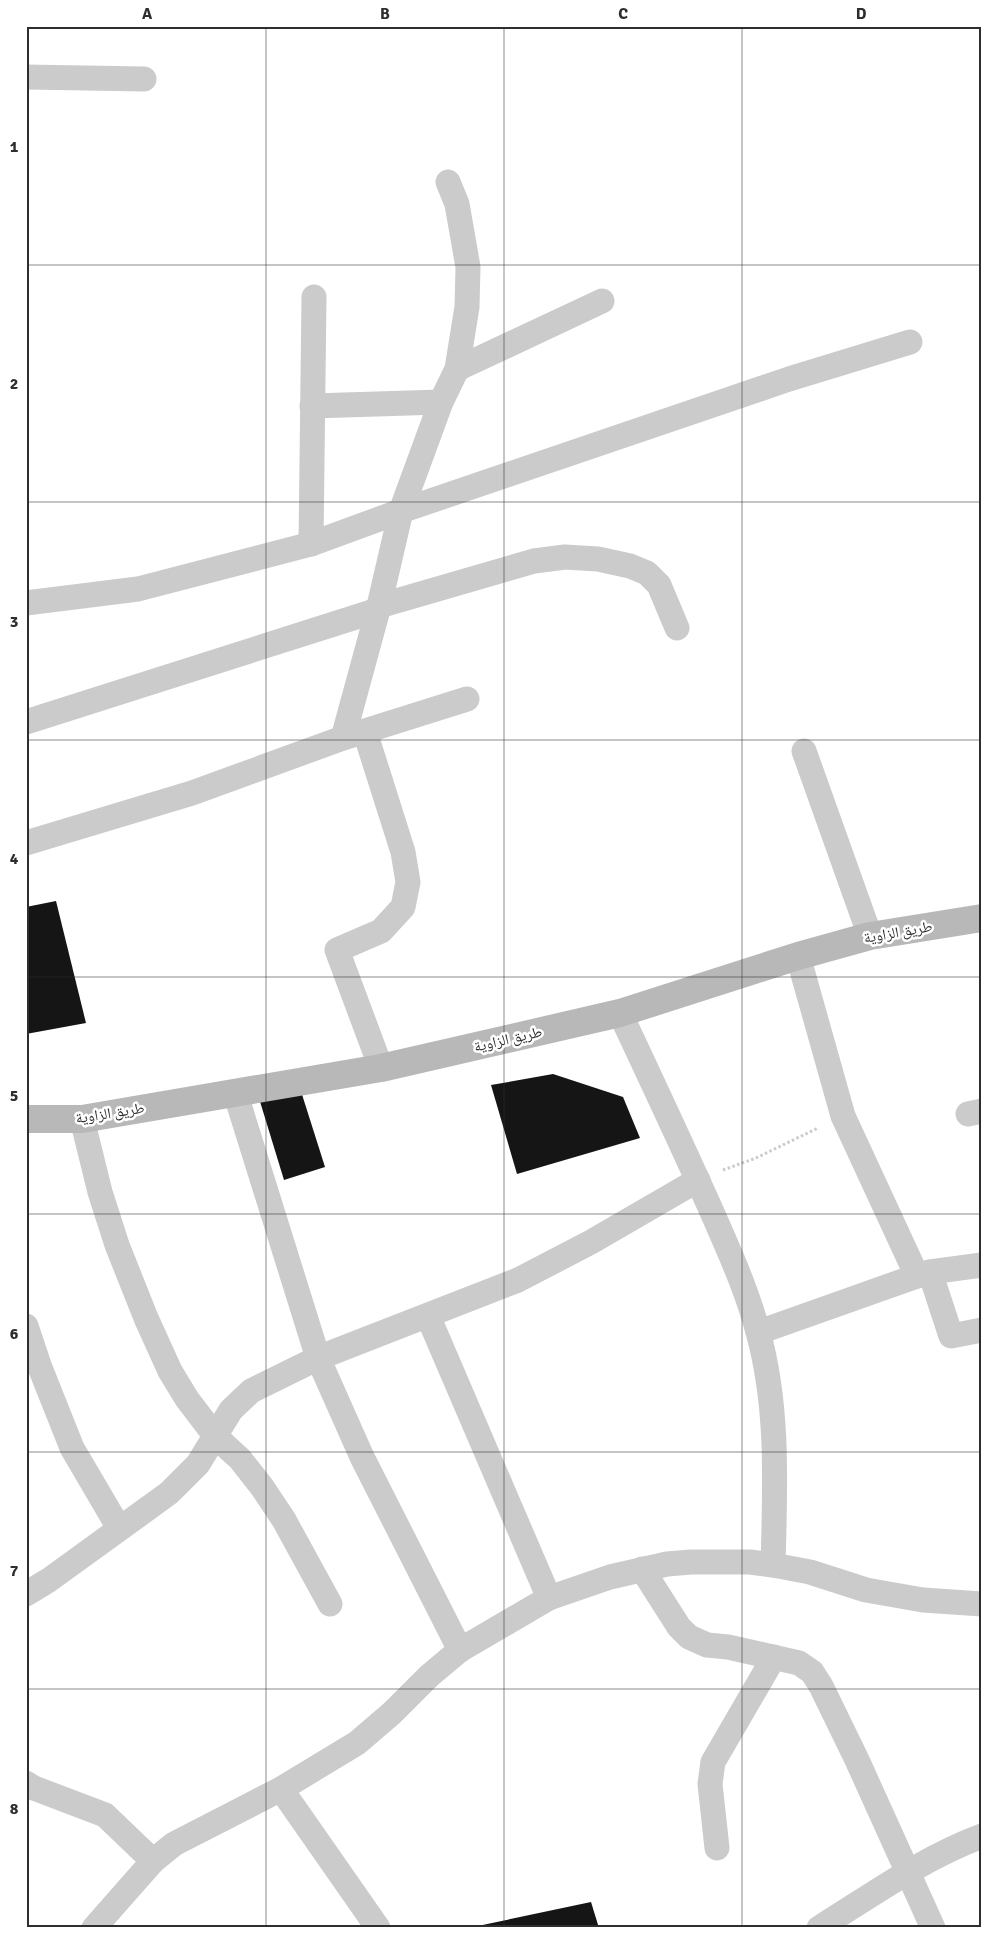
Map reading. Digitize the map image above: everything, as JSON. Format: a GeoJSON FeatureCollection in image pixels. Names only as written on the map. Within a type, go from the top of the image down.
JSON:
{"type":"FeatureCollection","features":[{"type":"Feature","properties":{"kind":"street"},"geometry":{"type":"LineString","coordinates":[[26,77],[144,79]]}},
{"type":"Feature","properties":{"kind":"street"},"geometry":{"type":"LineString","coordinates":[[381,1068],[337,950],[381,931],[403,907],[408,882],[403,852],[354,735],[378,608],[401,511],[442,402],[457,369],[467,307],[468,267],[457,204],[448,182]]}},
{"type":"Feature","properties":{"kind":"street"},"geometry":{"type":"LineString","coordinates":[[311,544],[314,297]]}},
{"type":"Feature","properties":{"kind":"street"},"geometry":{"type":"LineString","coordinates":[[457,369],[602,301]]}},
{"type":"Feature","properties":{"kind":"street"},"geometry":{"type":"LineString","coordinates":[[26,603],[138,589],[311,544],[401,511],[789,379],[910,342]]}},
{"type":"Feature","properties":{"kind":"street"},"geometry":{"type":"LineString","coordinates":[[312,406],[442,402]]}},
{"type":"Feature","properties":{"kind":"street"},"geometry":{"type":"LineString","coordinates":[[26,722],[378,608],[534,561],[565,557],[598,559],[630,566],[647,573],[659,585],[677,628]]}},
{"type":"Feature","properties":{"kind":"street"},"geometry":{"type":"LineString","coordinates":[[26,843],[192,792],[354,735],[467,699]]}},
{"type":"Feature","properties":{"kind":"street"},"geometry":{"type":"LineString","coordinates":[[804,751],[870,936]]}},
{"type":"Feature","properties":{"kind":"street","name":"طريق الزاوية"},"geometry":{"type":"LineString","coordinates":[[26,1119],[82,1119],[381,1068],[620,1013],[798,956],[870,936],[982,918]]}},
{"type":"Feature","properties":{"kind":"street"},"geometry":{"type":"LineString","coordinates":[[798,956],[844,1116],[923,1274],[951,1336],[982,1330]]}},
{"type":"Feature","properties":{"kind":"street"},"geometry":{"type":"LineString","coordinates":[[620,1013],[698,1180],[742,1281],[759,1332],[768,1379],[776,1476],[774,1564]]}},
{"type":"Feature","properties":{"kind":"street"},"geometry":{"type":"LineString","coordinates":[[235,1092],[318,1358],[362,1457],[460,1650]]}},
{"type":"Feature","properties":{"kind":"street"},"geometry":{"type":"LineString","coordinates":[[82,1119],[100,1192],[117,1245],[146,1318],[170,1371],[187,1399],[216,1437],[240,1458],[262,1486],[284,1520],[330,1604]]}},
{"type":"Feature","properties":{"kind":"street"},"geometry":{"type":"LineString","coordinates":[[26,1594],[49,1580],[169,1494],[198,1464],[231,1410],[251,1391],[318,1358],[518,1280],[591,1242],[698,1180]]}},
{"type":"Feature","properties":{"kind":"street"},"geometry":{"type":"LineString","coordinates":[[759,1332],[923,1274],[982,1265]]}},
{"type":"Feature","properties":{"kind":"street"},"geometry":{"type":"LineString","coordinates":[[428,1316],[549,1598]]}},
{"type":"Feature","properties":{"kind":"street"},"geometry":{"type":"LineString","coordinates":[[26,1326],[39,1366],[72,1448],[119,1528]]}},
{"type":"Feature","properties":{"kind":"street"},"geometry":{"type":"LineString","coordinates":[[94,1928],[153,1861],[174,1844],[281,1789],[357,1742],[392,1713],[429,1676],[460,1650],[549,1598],[610,1576],[667,1564],[750,1562],[774,1564],[810,1572],[866,1590],[923,1600],[982,1604]]}},
{"type":"Feature","properties":{"kind":"street"},"geometry":{"type":"LineString","coordinates":[[642,1570],[679,1627],[689,1637],[707,1645],[774,1657],[799,1664],[812,1672],[821,1686],[861,1768],[933,1928]]}},
{"type":"Feature","properties":{"kind":"street"},"geometry":{"type":"LineString","coordinates":[[717,1848],[710,1784],[713,1762],[774,1657]]}},
{"type":"Feature","properties":{"kind":"street"},"geometry":{"type":"LineString","coordinates":[[26,1783],[34,1788],[105,1815],[153,1861]]}},
{"type":"Feature","properties":{"kind":"street"},"geometry":{"type":"LineString","coordinates":[[281,1789],[378,1928]]}},
{"type":"Feature","properties":{"kind":"street"},"geometry":{"type":"LineString","coordinates":[[819,1928],[907,1872],[934,1857],[982,1836]]}},
{"type":"Feature","properties":{"kind":"path"},"geometry":{"type":"LineString","coordinates":[[698,1180],[756,1158],[844,1116]]}},
{"type":"Feature","properties":{"kind":"building"},"geometry":{"type":"Polygon","coordinates":[[[56,901],[86,1023],[26,1034],[26,907],[56,901]]]}},
{"type":"Feature","properties":{"kind":"building"},"geometry":{"type":"Polygon","coordinates":[[[553,1074],[623,1097],[640,1138],[517,1174],[491,1085],[553,1074]]]}},
{"type":"Feature","properties":{"kind":"building"},"geometry":{"type":"Polygon","coordinates":[[[299,1085],[325,1167],[284,1180],[258,1095],[299,1085]]]}},
{"type":"Feature","properties":{"kind":"building"},"geometry":{"type":"Polygon","coordinates":[[[591,1902],[599,1928],[473,1928],[473,1927],[591,1902]]]}}]}
